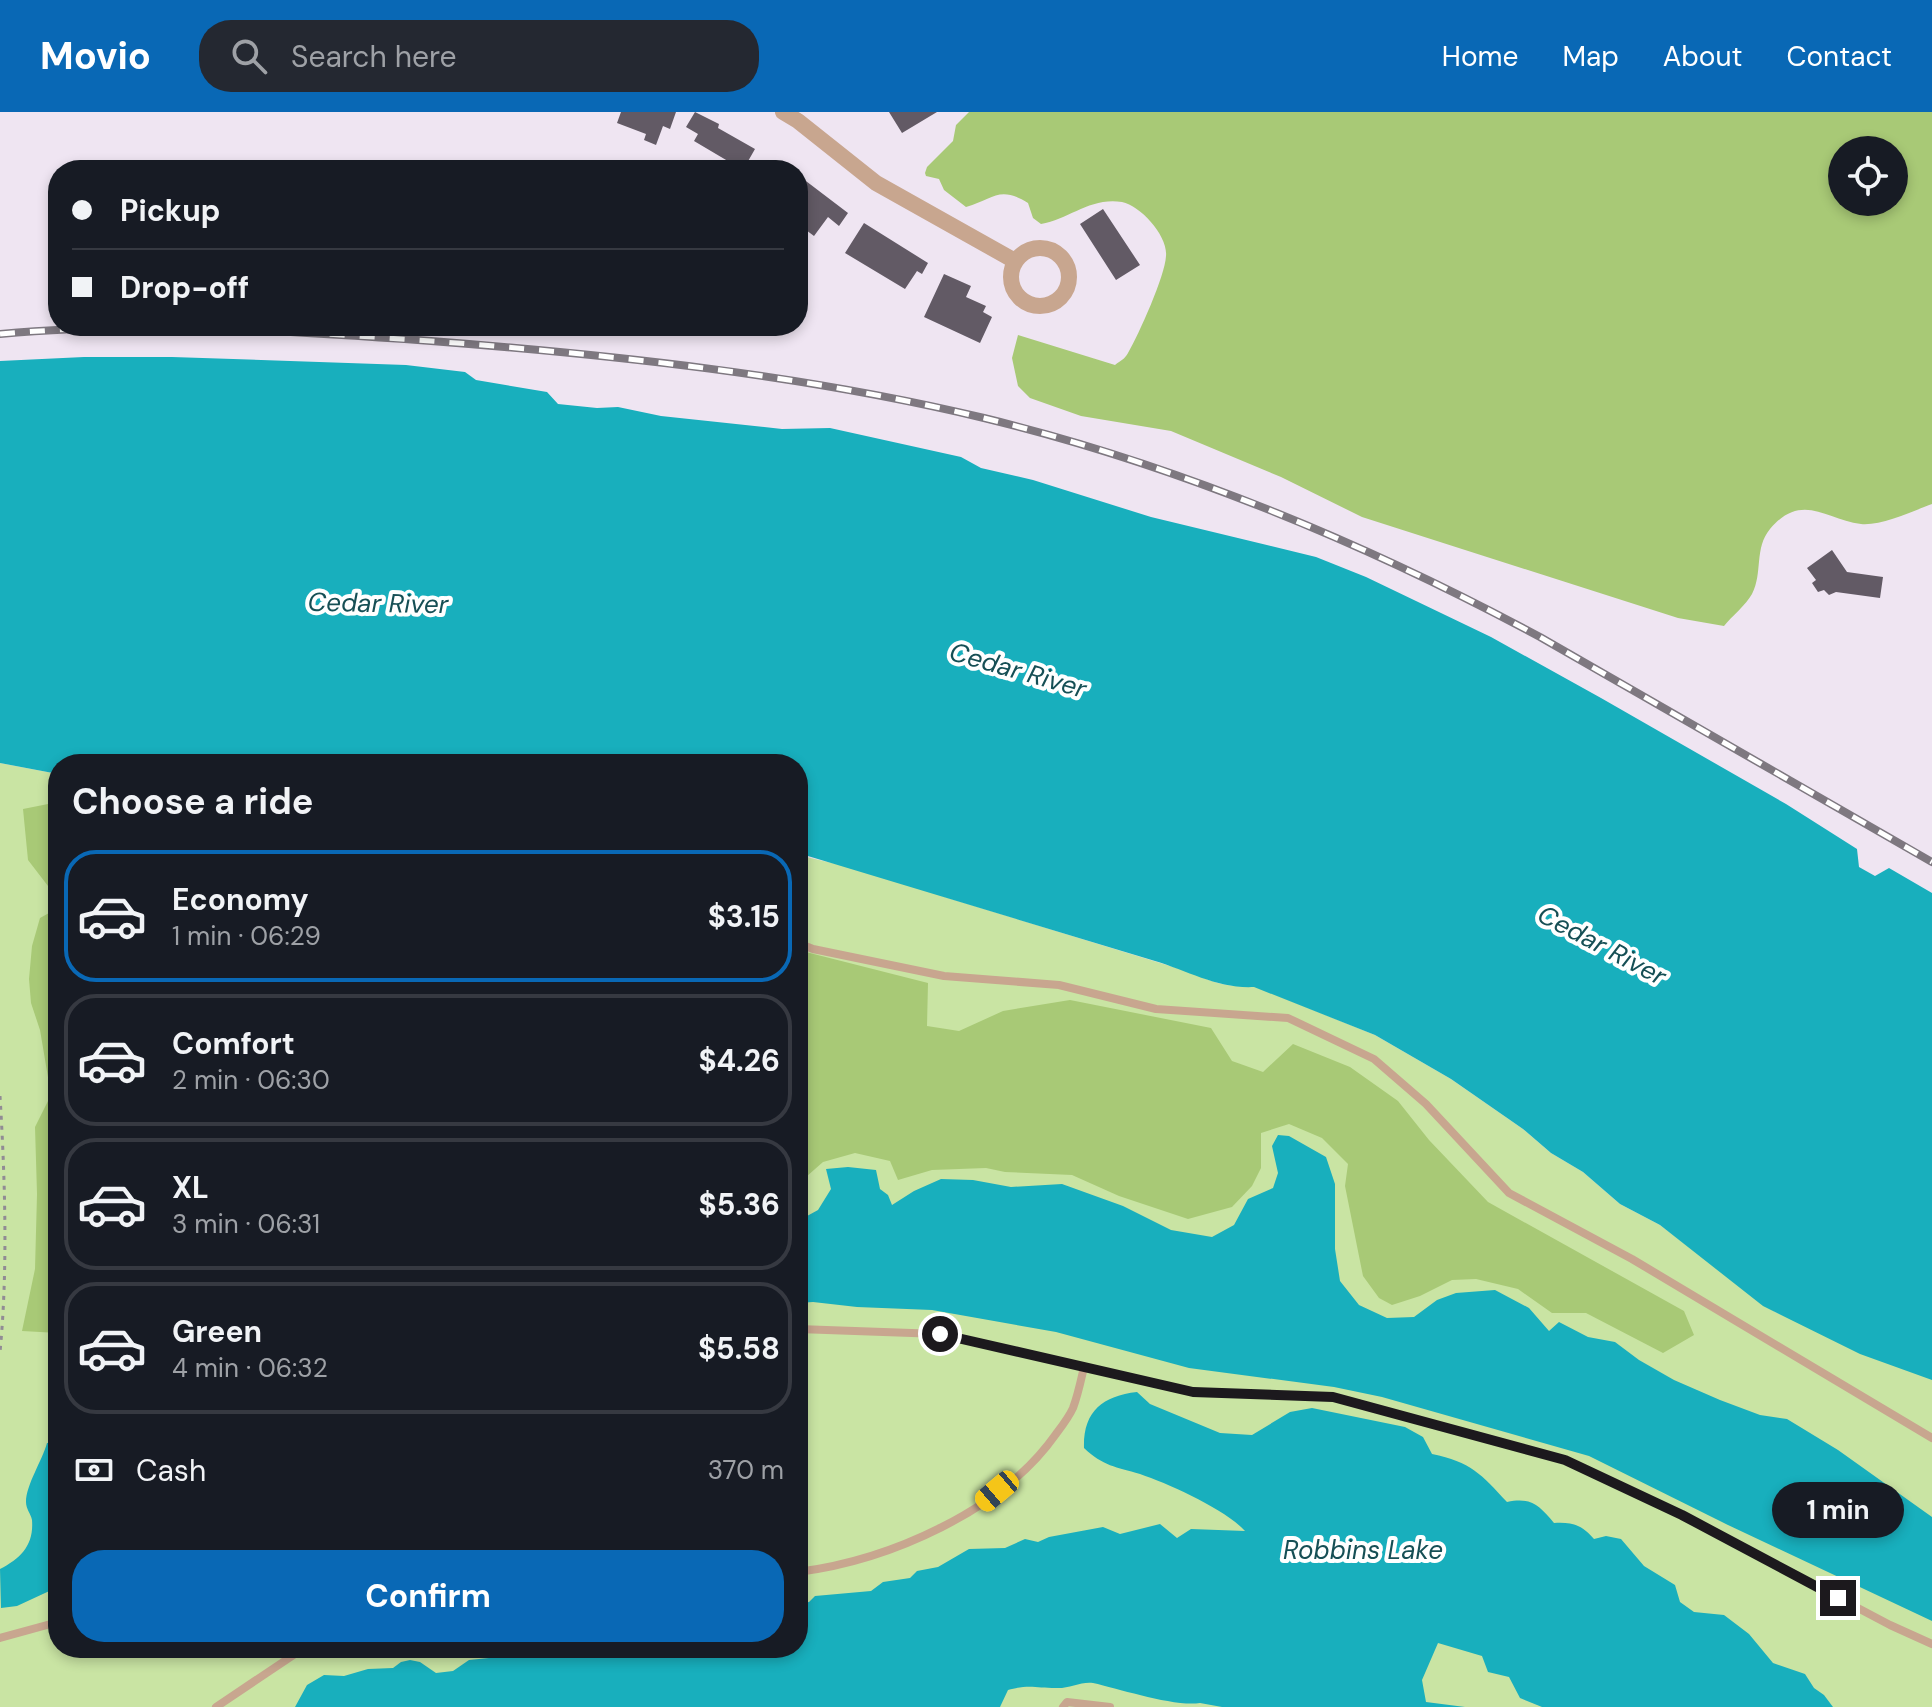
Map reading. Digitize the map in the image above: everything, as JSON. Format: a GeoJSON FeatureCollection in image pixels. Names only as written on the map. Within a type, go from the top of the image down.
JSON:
{"type":"FeatureCollection","features":[{"type":"Feature","properties":{"kind":"street"},"geometry":{"type":"LineString","coordinates":[[783,112],[802,116],[876,183],[1015,261]]}},
{"type":"Feature","properties":{"kind":"lane"},"geometry":{"type":"LineString","coordinates":[[808,947],[944,976],[1059,985],[1156,1009],[1288,1018],[1374,1059],[1426,1104],[1509,1193],[1632,1259],[1932,1438]]}},
{"type":"Feature","properties":{"kind":"lane"},"geometry":{"type":"LineString","coordinates":[[808,1329],[940,1334],[1193,1392],[1333,1397],[1565,1460],[1682,1515],[1932,1644]]}},
{"type":"Feature","properties":{"kind":"lane"},"geometry":{"type":"LineString","coordinates":[[808,1571],[833,1567],[896,1547],[975,1510],[1041,1455],[1073,1410],[1084,1367]]}},
{"type":"Feature","properties":{"kind":"lane"},"geometry":{"type":"LineString","coordinates":[[0,1638],[48,1625]]}},
{"type":"Feature","properties":{"kind":"lane"},"geometry":{"type":"LineString","coordinates":[[216,1707],[289,1658]]}},
{"type":"Feature","properties":{"kind":"lane"},"geometry":{"type":"LineString","coordinates":[[1063,1707],[1067,1702],[1110,1707]]}},
{"type":"Feature","properties":{"kind":"path"},"geometry":{"type":"LineString","coordinates":[[0,1096],[3,1321],[0,1352]]}},
{"type":"Feature","properties":{"kind":"green space"},"geometry":{"type":"Polygon","coordinates":[[[969,112],[1932,112],[1932,504],[1869,524],[1804,510],[1782,518],[1765,536],[1752,594],[1724,626],[1678,618],[1362,517],[1281,477],[1171,431],[1081,416],[1030,398],[1018,386],[1012,358],[1018,335],[1115,365],[1127,355],[1145,319],[1165,265],[1163,240],[1145,216],[1122,202],[1090,205],[1041,224],[1033,218],[1028,203],[1010,195],[997,195],[966,207],[944,190],[939,179],[925,173],[927,167],[953,141],[956,125],[969,112]]]}},
{"type":"Feature","properties":{"kind":"green space"},"geometry":{"type":"Polygon","coordinates":[[[0,763],[48,772],[48,1658],[808,1658],[808,857],[887,876],[1215,982],[1254,986],[1375,1035],[1451,1079],[1523,1129],[1551,1153],[1583,1172],[1620,1204],[1660,1225],[1775,1312],[1932,1379],[1932,1707],[0,1707],[0,763]]]}},
{"type":"Feature","properties":{"kind":"green space"},"geometry":{"type":"Polygon","coordinates":[[[48,804],[48,886],[28,860],[23,809],[48,804]]]}},
{"type":"Feature","properties":{"kind":"green space"},"geometry":{"type":"Polygon","coordinates":[[[48,914],[48,1077],[40,1030],[31,1003],[29,979],[32,946],[40,918],[48,914]]]}},
{"type":"Feature","properties":{"kind":"green space"},"geometry":{"type":"Polygon","coordinates":[[[808,953],[928,983],[927,1026],[959,1031],[1003,1011],[1070,1000],[1211,1028],[1232,1061],[1263,1072],[1293,1044],[1350,1067],[1398,1101],[1429,1140],[1488,1202],[1684,1311],[1694,1335],[1663,1353],[1586,1313],[1552,1313],[1518,1289],[1476,1279],[1452,1280],[1420,1296],[1392,1305],[1379,1298],[1363,1276],[1345,1186],[1348,1164],[1322,1138],[1289,1124],[1261,1133],[1261,1168],[1252,1186],[1232,1207],[1188,1219],[1119,1196],[1072,1175],[1005,1172],[986,1168],[932,1170],[898,1180],[890,1161],[855,1153],[823,1162],[808,1175],[808,953]]]}},
{"type":"Feature","properties":{"kind":"green space"},"geometry":{"type":"Polygon","coordinates":[[[48,1101],[48,1332],[22,1331],[35,1269],[35,1127],[48,1101]]]}},
{"type":"Feature","properties":{"kind":"water","name":"Cedar River"},"geometry":{"type":"Polygon","coordinates":[[[172,357],[406,365],[465,372],[476,380],[547,392],[558,404],[618,407],[661,416],[782,429],[830,428],[961,457],[981,468],[1033,480],[1151,517],[1316,557],[1366,577],[1491,637],[1786,804],[1857,849],[1859,867],[1875,876],[1889,868],[1932,893],[1932,1380],[1860,1354],[1763,1306],[1660,1225],[1620,1204],[1583,1172],[1551,1153],[1523,1129],[1451,1079],[1375,1035],[1254,987],[1216,982],[808,856],[808,754],[48,754],[48,772],[0,763],[0,361],[172,357]]]}},
{"type":"Feature","properties":{"kind":"water"},"geometry":{"type":"Polygon","coordinates":[[[1278,1135],[1289,1136],[1326,1157],[1335,1184],[1335,1249],[1340,1281],[1359,1305],[1387,1318],[1414,1317],[1437,1300],[1456,1293],[1495,1290],[1529,1308],[1549,1331],[1559,1322],[1588,1337],[1615,1342],[1674,1380],[1760,1415],[1787,1419],[1838,1450],[1932,1517],[1932,1621],[1589,1456],[1382,1397],[1334,1387],[1189,1368],[1056,1332],[932,1310],[808,1302],[808,1216],[818,1210],[831,1189],[826,1169],[848,1167],[876,1170],[880,1189],[888,1195],[892,1205],[941,1179],[973,1180],[1011,1187],[1062,1184],[1123,1206],[1171,1230],[1212,1237],[1234,1225],[1248,1199],[1273,1188],[1278,1173],[1272,1146],[1278,1135]]]}},
{"type":"Feature","properties":{"kind":"water","name":"Robbins Lake"},"geometry":{"type":"Polygon","coordinates":[[[1137,1392],[1150,1404],[1220,1433],[1252,1435],[1290,1412],[1312,1408],[1405,1427],[1423,1437],[1432,1454],[1474,1470],[1507,1502],[1534,1504],[1554,1523],[1577,1525],[1594,1539],[1606,1536],[1621,1539],[1644,1566],[1675,1585],[1680,1602],[1694,1612],[1724,1615],[1749,1634],[1773,1663],[1805,1674],[1833,1707],[1542,1707],[1520,1698],[1509,1677],[1488,1672],[1482,1656],[1438,1643],[1422,1680],[1426,1702],[1465,1707],[1222,1707],[1162,1700],[1089,1683],[1061,1688],[1008,1690],[1000,1707],[295,1707],[307,1685],[324,1675],[344,1676],[368,1669],[393,1668],[410,1660],[420,1662],[436,1673],[453,1671],[469,1660],[489,1658],[808,1658],[808,1602],[815,1596],[871,1591],[883,1582],[910,1578],[917,1571],[938,1567],[969,1549],[1005,1548],[1025,1539],[1038,1542],[1103,1527],[1120,1534],[1160,1524],[1177,1538],[1191,1529],[1245,1531],[1196,1498],[1152,1478],[1104,1462],[1084,1448],[1087,1425],[1097,1408],[1125,1394],[1137,1392]]]}},
{"type":"Feature","properties":{"kind":"water"},"geometry":{"type":"Polygon","coordinates":[[[47,1443],[48,1592],[17,1606],[1,1608],[0,1569],[25,1550],[31,1537],[32,1520],[26,1505],[27,1495],[47,1443]]]}},
{"type":"Feature","properties":{"kind":"building"},"geometry":{"type":"Polygon","coordinates":[[[621,112],[676,112],[670,129],[663,126],[656,145],[644,140],[646,134],[617,123],[621,112]]]}},
{"type":"Feature","properties":{"kind":"building"},"geometry":{"type":"Polygon","coordinates":[[[695,112],[755,149],[749,160],[726,160],[694,141],[698,134],[686,127],[695,112]]]}},
{"type":"Feature","properties":{"kind":"building"},"geometry":{"type":"Polygon","coordinates":[[[889,112],[937,112],[902,133],[889,112]]]}},
{"type":"Feature","properties":{"kind":"building"},"geometry":{"type":"Polygon","coordinates":[[[808,183],[848,213],[839,226],[828,217],[814,236],[808,232],[808,183]]]}},
{"type":"Feature","properties":{"kind":"building"},"geometry":{"type":"Polygon","coordinates":[[[1103,209],[1140,265],[1116,280],[1080,224],[1103,209]]]}},
{"type":"Feature","properties":{"kind":"building"},"geometry":{"type":"Polygon","coordinates":[[[864,223],[928,263],[922,274],[917,271],[905,289],[845,253],[864,223]]]}},
{"type":"Feature","properties":{"kind":"building"},"geometry":{"type":"Polygon","coordinates":[[[944,274],[971,286],[966,297],[986,306],[983,312],[992,317],[980,343],[924,317],[944,274]]]}},
{"type":"Feature","properties":{"kind":"building"},"geometry":{"type":"Polygon","coordinates":[[[1832,550],[1847,572],[1883,577],[1880,598],[1836,592],[1829,595],[1824,590],[1818,592],[1812,583],[1816,580],[1807,568],[1832,550]]]}},
{"type":"Feature","properties":{"kind":"railway"},"geometry":{"type":"LineString","coordinates":[[0,334],[48,330]]}},
{"type":"Feature","properties":{"kind":"railway"},"geometry":{"type":"LineString","coordinates":[[359,336],[569,353],[779,378],[984,418],[1128,459],[1269,510],[1474,603],[1540,637],[1932,862]]}},
{"type":"Feature","properties":{"kind":"route"},"geometry":{"type":"LineString","coordinates":[[940,1334],[1193,1392],[1333,1397],[1565,1460],[1682,1515],[1838,1598]]}}]}
